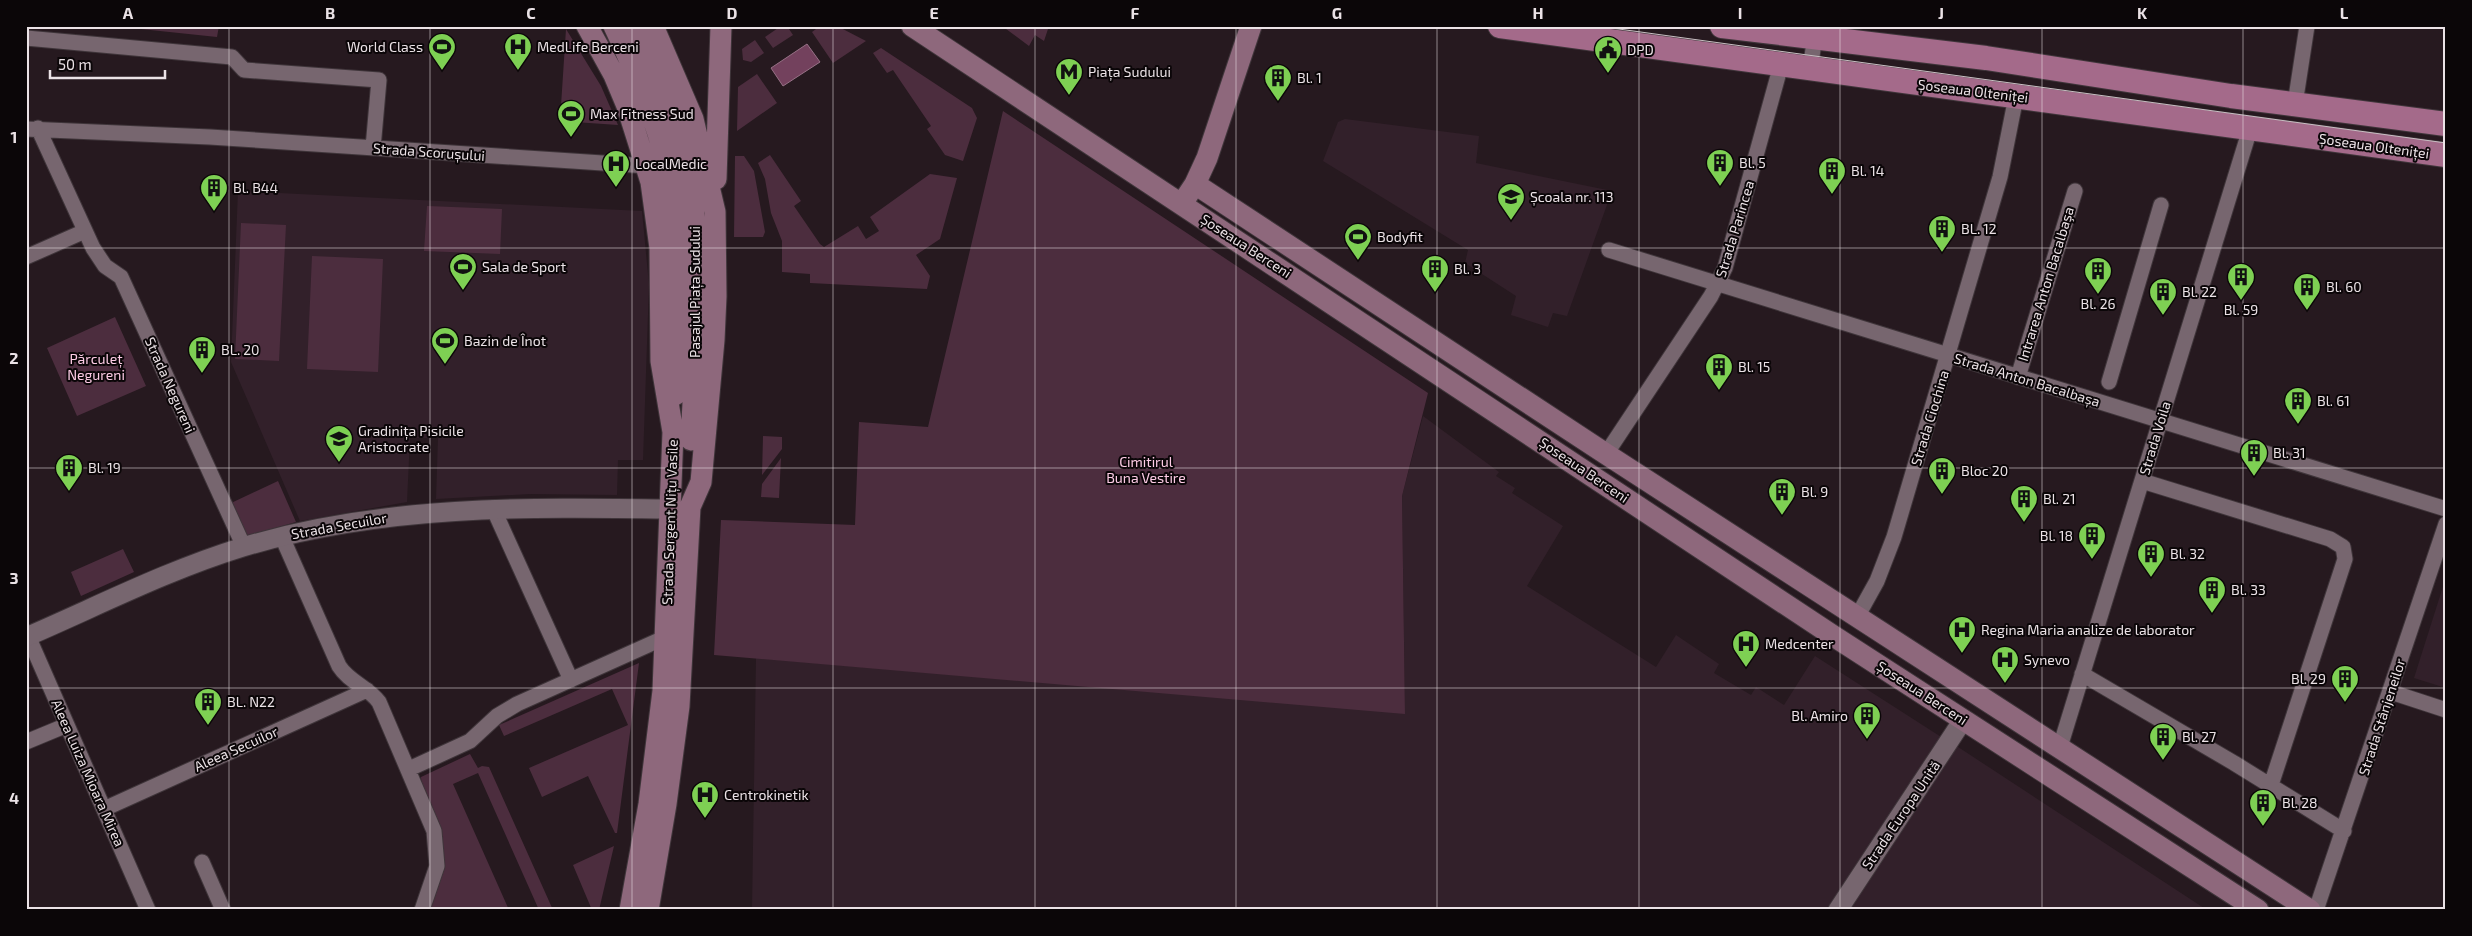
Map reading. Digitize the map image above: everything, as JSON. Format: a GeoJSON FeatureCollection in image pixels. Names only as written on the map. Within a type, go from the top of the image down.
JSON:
{"type":"FeatureCollection","features":[{"type":"Feature","properties":{"kind":"main road","name":"Strada Sergent Nițu Vasile"},"geometry":{"type":"LineString","coordinates":[[587,26],[614,75],[628,106],[648,166],[656,205],[659,239],[661,361],[673,432],[681,508],[679,706],[666,804],[648,910]]}},
{"type":"Feature","properties":{"kind":"main road","name":"Pasajul Piața Sudului"},"geometry":{"type":"LineString","coordinates":[[614,26],[650,108],[666,160],[676,214],[680,314],[673,432]]}},
{"type":"Feature","properties":{"kind":"main road","name":"Pasajul Piața Sudului"},"geometry":{"type":"LineString","coordinates":[[633,26],[658,80],[674,128],[686,174],[694,217],[697,299],[681,508]]}},
{"type":"Feature","properties":{"kind":"main road","name":"Strada Sergent Nițu Vasile"},"geometry":{"type":"LineString","coordinates":[[630,910],[657,749],[666,637],[681,508],[701,482],[714,340],[716,287],[715,212],[693,120],[654,26]]}},
{"type":"Feature","properties":{"kind":"main road"},"geometry":{"type":"LineString","coordinates":[[715,212],[721,26]]}},
{"type":"Feature","properties":{"kind":"main road","name":"Șoseaua Berceni"},"geometry":{"type":"LineString","coordinates":[[912,26],[1718,560],[2258,910]]}},
{"type":"Feature","properties":{"kind":"main road"},"geometry":{"type":"LineString","coordinates":[[1182,204],[1195,184],[1206,158],[1251,26]]}},
{"type":"Feature","properties":{"kind":"main road","name":"Șoseaua Olteniței"},"geometry":{"type":"LineString","coordinates":[[1500,26],[2446,156]]}},
{"type":"Feature","properties":{"kind":"main road"},"geometry":{"type":"LineString","coordinates":[[1722,26],[1815,32],[2295,104],[2446,124]]}},
{"type":"Feature","properties":{"kind":"main road","name":"Șoseaua Berceni"},"geometry":{"type":"LineString","coordinates":[[1195,184],[1606,454],[2310,910]]}},
{"type":"Feature","properties":{"kind":"main road"},"geometry":{"type":"LineString","coordinates":[[1718,560],[1733,536]]}},
{"type":"Feature","properties":{"kind":"street"},"geometry":{"type":"LineString","coordinates":[[2295,104],[2307,26]]}},
{"type":"Feature","properties":{"kind":"street"},"geometry":{"type":"LineString","coordinates":[[1810,69],[1815,32]]}},
{"type":"Feature","properties":{"kind":"street"},"geometry":{"type":"LineString","coordinates":[[26,38],[232,57],[244,70],[378,80],[373,148]]}},
{"type":"Feature","properties":{"kind":"street","name":"Strada Parincea"},"geometry":{"type":"LineString","coordinates":[[1606,454],[1718,284],[1728,259],[1781,65]]}},
{"type":"Feature","properties":{"kind":"street","name":"Strada Ciochina"},"geometry":{"type":"LineString","coordinates":[[1857,617],[1878,581],[1886,560],[1949,356],[2000,177],[2016,97]]}},
{"type":"Feature","properties":{"kind":"street","name":"Strada Scorușului"},"geometry":{"type":"LineString","coordinates":[[32,129],[210,137],[648,166]]}},
{"type":"Feature","properties":{"kind":"street","name":"Strada Negureni"},"geometry":{"type":"LineString","coordinates":[[32,129],[105,266],[122,277],[244,547]]}},
{"type":"Feature","properties":{"kind":"street","name":"Strada Voila"},"geometry":{"type":"LineString","coordinates":[[2060,747],[2250,129]]}},
{"type":"Feature","properties":{"kind":"street","name":"Intrarea Anton Bacalbaşa"},"geometry":{"type":"LineString","coordinates":[[2018,377],[2074,190]]}},
{"type":"Feature","properties":{"kind":"street"},"geometry":{"type":"LineString","coordinates":[[2109,382],[2161,206]]}},
{"type":"Feature","properties":{"kind":"street"},"geometry":{"type":"LineString","coordinates":[[26,256],[85,231]]}},
{"type":"Feature","properties":{"kind":"street","name":"Strada Anton Bacalbașa"},"geometry":{"type":"LineString","coordinates":[[1608,250],[2446,509]]}},
{"type":"Feature","properties":{"kind":"street"},"geometry":{"type":"LineString","coordinates":[[2142,481],[2330,539],[2343,547],[2345,559],[2271,785]]}},
{"type":"Feature","properties":{"kind":"street","name":"Strada Secuilor"},"geometry":{"type":"LineString","coordinates":[[27,637],[185,568],[244,547],[282,537],[390,517],[493,508],[681,508]]}},
{"type":"Feature","properties":{"kind":"street"},"geometry":{"type":"LineString","coordinates":[[493,508],[571,680]]}},
{"type":"Feature","properties":{"kind":"street","name":"Strada Stânjeneilor"},"geometry":{"type":"LineString","coordinates":[[2316,910],[2344,832],[2446,524]]}},
{"type":"Feature","properties":{"kind":"street"},"geometry":{"type":"LineString","coordinates":[[282,537],[339,666],[346,675],[367,690],[381,707],[430,819],[436,842],[437,856],[434,879],[422,910]]}},
{"type":"Feature","properties":{"kind":"street","name":"Aleea Luiza Mioara Mirea"},"geometry":{"type":"LineString","coordinates":[[27,637],[148,910]]}},
{"type":"Feature","properties":{"kind":"street"},"geometry":{"type":"LineString","coordinates":[[409,769],[460,747],[507,709],[666,637]]}},
{"type":"Feature","properties":{"kind":"street"},"geometry":{"type":"LineString","coordinates":[[2082,674],[2271,785],[2344,832]]}},
{"type":"Feature","properties":{"kind":"street","name":"Aleea Secuilor"},"geometry":{"type":"LineString","coordinates":[[104,809],[367,690]]}},
{"type":"Feature","properties":{"kind":"street"},"geometry":{"type":"LineString","coordinates":[[2391,692],[2446,710]]}},
{"type":"Feature","properties":{"kind":"street","name":"Strada Europa Unită"},"geometry":{"type":"LineString","coordinates":[[1838,910],[1963,720]]}},
{"type":"Feature","properties":{"kind":"street"},"geometry":{"type":"LineString","coordinates":[[26,742],[67,725]]}},
{"type":"Feature","properties":{"kind":"street"},"geometry":{"type":"LineString","coordinates":[[202,862],[223,910]]}},
{"type":"Feature","properties":{"kind":"shaded area"},"geometry":{"type":"Polygon","coordinates":[[[807,44],[820,62],[783,86],[771,68],[807,44]]]}},
{"type":"Feature","properties":{"kind":"shaded area","name":"Școala nr. 113"},"geometry":{"type":"Polygon","coordinates":[[[1345,119],[1479,136],[1476,163],[1612,191],[1567,316],[1553,313],[1548,327],[1511,315],[1516,296],[1465,263],[1468,250],[1323,161],[1338,122],[1345,119]]]}},
{"type":"Feature","properties":{"kind":"shaded area"},"geometry":{"type":"Polygon","coordinates":[[[238,191],[642,211],[649,285],[643,460],[618,460],[617,495],[530,494],[436,499],[438,438],[410,438],[407,502],[300,521],[231,362],[238,191]]]}},
{"type":"Feature","properties":{"kind":"shaded area"},"geometry":{"type":"Polygon","coordinates":[[[1423,416],[1499,472],[1496,476],[1515,488],[1512,493],[1563,526],[1527,586],[1656,667],[1676,635],[1719,664],[1714,673],[1751,695],[1756,687],[1784,705],[1815,656],[1949,742],[1838,910],[752,910],[756,658],[1405,713],[1402,496],[1423,416]]]}},
{"type":"Feature","properties":{"kind":"shaded area"},"geometry":{"type":"Polygon","coordinates":[[[2446,577],[2446,688],[2414,678],[2446,577]]]}},
{"type":"Feature","properties":{"kind":"shaded area"},"geometry":{"type":"Polygon","coordinates":[[[1955,745],[2207,910],[1845,910],[1955,745]]]}},
{"type":"Feature","properties":{"kind":"green space"},"geometry":{"type":"Polygon","coordinates":[[[141,26],[219,26],[217,37],[141,29],[141,26]]]}},
{"type":"Feature","properties":{"kind":"green space"},"geometry":{"type":"Polygon","coordinates":[[[781,26],[787,26],[793,35],[773,48],[765,37],[781,26]]]}},
{"type":"Feature","properties":{"kind":"green space"},"geometry":{"type":"Polygon","coordinates":[[[820,26],[837,26],[866,41],[833,63],[812,32],[820,26]]]}},
{"type":"Feature","properties":{"kind":"green space"},"geometry":{"type":"Polygon","coordinates":[[[1002,26],[1049,26],[1044,41],[1035,35],[1029,46],[1002,26]]]}},
{"type":"Feature","properties":{"kind":"green space"},"geometry":{"type":"Polygon","coordinates":[[[566,29],[601,86],[618,125],[560,121],[566,29]]]}},
{"type":"Feature","properties":{"kind":"green space"},"geometry":{"type":"Polygon","coordinates":[[[755,40],[764,53],[751,62],[743,60],[742,49],[755,40]]]}},
{"type":"Feature","properties":{"kind":"green space"},"geometry":{"type":"Polygon","coordinates":[[[881,48],[972,108],[977,118],[963,161],[945,155],[927,129],[931,126],[893,70],[887,73],[873,53],[881,48]]]}},
{"type":"Feature","properties":{"kind":"green space"},"geometry":{"type":"Polygon","coordinates":[[[757,74],[777,103],[737,131],[738,87],[757,74]]]}},
{"type":"Feature","properties":{"kind":"green space","name":"Cimitirul Buna Vestire"},"geometry":{"type":"Polygon","coordinates":[[[1003,111],[1428,393],[1402,496],[1405,714],[714,655],[721,520],[855,525],[859,422],[928,427],[1003,111]]]}},
{"type":"Feature","properties":{"kind":"green space"},"geometry":{"type":"Polygon","coordinates":[[[770,155],[801,201],[794,206],[824,247],[858,226],[866,239],[879,231],[870,217],[930,174],[957,178],[940,239],[916,255],[930,276],[927,289],[810,283],[810,274],[782,272],[782,241],[771,213],[765,179],[758,163],[770,155]]]}},
{"type":"Feature","properties":{"kind":"green space"},"geometry":{"type":"Polygon","coordinates":[[[735,156],[744,156],[754,171],[765,232],[763,237],[734,237],[735,156]]]}},
{"type":"Feature","properties":{"kind":"green space"},"geometry":{"type":"Polygon","coordinates":[[[427,206],[502,209],[500,254],[424,251],[427,206]]]}},
{"type":"Feature","properties":{"kind":"green space"},"geometry":{"type":"Polygon","coordinates":[[[241,223],[286,225],[279,361],[235,359],[241,223]]]}},
{"type":"Feature","properties":{"kind":"green space"},"geometry":{"type":"Polygon","coordinates":[[[312,256],[383,259],[378,372],[307,369],[312,256]]]}},
{"type":"Feature","properties":{"kind":"green space","name":"Părculeț Negureni"},"geometry":{"type":"Polygon","coordinates":[[[115,317],[146,386],[77,416],[47,348],[115,317]]]}},
{"type":"Feature","properties":{"kind":"green space"},"geometry":{"type":"Polygon","coordinates":[[[763,436],[782,437],[782,449],[762,475],[763,436]]]}},
{"type":"Feature","properties":{"kind":"green space"},"geometry":{"type":"Polygon","coordinates":[[[781,458],[779,498],[761,497],[762,484],[781,458]]]}},
{"type":"Feature","properties":{"kind":"green space"},"geometry":{"type":"Polygon","coordinates":[[[278,481],[296,522],[244,537],[229,504],[278,481]]]}},
{"type":"Feature","properties":{"kind":"green space"},"geometry":{"type":"Polygon","coordinates":[[[123,549],[134,572],[81,596],[71,572],[123,549]]]}},
{"type":"Feature","properties":{"kind":"green space"},"geometry":{"type":"Polygon","coordinates":[[[639,663],[617,833],[615,833],[588,776],[542,797],[529,768],[628,725],[612,689],[504,736],[499,725],[639,663]]]}},
{"type":"Feature","properties":{"kind":"green space"},"geometry":{"type":"Polygon","coordinates":[[[470,754],[478,768],[482,766],[489,767],[553,910],[539,910],[478,773],[453,784],[509,910],[428,910],[441,866],[443,843],[438,820],[425,793],[421,777],[470,754]]]}},
{"type":"Feature","properties":{"kind":"green space"},"geometry":{"type":"Polygon","coordinates":[[[614,846],[599,910],[592,910],[573,865],[614,846]]]}},
{"type":"Feature","properties":{"kind":"tram line"},"geometry":{"type":"LineString","coordinates":[[1597,26],[2446,143]]}},
{"type":"Feature","properties":{"kind":"place","name":"World Class"},"geometry":{"type":"Point","coordinates":[442,71]}},
{"type":"Feature","properties":{"kind":"place","name":"MedLife Berceni"},"geometry":{"type":"Point","coordinates":[518,71]}},
{"type":"Feature","properties":{"kind":"place","name":"DPD"},"geometry":{"type":"Point","coordinates":[1608,74]}},
{"type":"Feature","properties":{"kind":"place","name":"Piața Sudului"},"geometry":{"type":"Point","coordinates":[1069,96]}},
{"type":"Feature","properties":{"kind":"place","name":"Bl. 1"},"geometry":{"type":"Point","coordinates":[1278,102]}},
{"type":"Feature","properties":{"kind":"place","name":"Max Fitness Sud"},"geometry":{"type":"Point","coordinates":[571,138]}},
{"type":"Feature","properties":{"kind":"place","name":"Bl. 5"},"geometry":{"type":"Point","coordinates":[1720,187]}},
{"type":"Feature","properties":{"kind":"place","name":"LocalMedic"},"geometry":{"type":"Point","coordinates":[616,188]}},
{"type":"Feature","properties":{"kind":"place","name":"Bl. 14"},"geometry":{"type":"Point","coordinates":[1832,195]}},
{"type":"Feature","properties":{"kind":"place","name":"Bl. B44"},"geometry":{"type":"Point","coordinates":[214,212]}},
{"type":"Feature","properties":{"kind":"place","name":"Școala nr. 113"},"geometry":{"type":"Point","coordinates":[1511,221]}},
{"type":"Feature","properties":{"kind":"place","name":"BL. 12"},"geometry":{"type":"Point","coordinates":[1942,253]}},
{"type":"Feature","properties":{"kind":"place","name":"Bodyfit"},"geometry":{"type":"Point","coordinates":[1358,261]}},
{"type":"Feature","properties":{"kind":"place","name":"Sala de Sport"},"geometry":{"type":"Point","coordinates":[463,291]}},
{"type":"Feature","properties":{"kind":"place","name":"Bl. 3"},"geometry":{"type":"Point","coordinates":[1435,293]}},
{"type":"Feature","properties":{"kind":"place","name":"Bl. 26"},"geometry":{"type":"Point","coordinates":[2098,295]}},
{"type":"Feature","properties":{"kind":"place","name":"Bl. 59"},"geometry":{"type":"Point","coordinates":[2241,301]}},
{"type":"Feature","properties":{"kind":"place","name":"Bl. 60"},"geometry":{"type":"Point","coordinates":[2307,311]}},
{"type":"Feature","properties":{"kind":"place","name":"Bl. 22"},"geometry":{"type":"Point","coordinates":[2163,316]}},
{"type":"Feature","properties":{"kind":"place","name":"Bazin de Înot"},"geometry":{"type":"Point","coordinates":[445,365]}},
{"type":"Feature","properties":{"kind":"place","name":"BL. 20"},"geometry":{"type":"Point","coordinates":[202,374]}},
{"type":"Feature","properties":{"kind":"place","name":"Bl. 15"},"geometry":{"type":"Point","coordinates":[1719,391]}},
{"type":"Feature","properties":{"kind":"place","name":"Bl. 61"},"geometry":{"type":"Point","coordinates":[2298,425]}},
{"type":"Feature","properties":{"kind":"place","name":"Gradinița Pisicile Aristocrate"},"geometry":{"type":"Point","coordinates":[339,463]}},
{"type":"Feature","properties":{"kind":"place","name":"Bl. 31"},"geometry":{"type":"Point","coordinates":[2254,477]}},
{"type":"Feature","properties":{"kind":"place","name":"Bl. 19"},"geometry":{"type":"Point","coordinates":[69,492]}},
{"type":"Feature","properties":{"kind":"place","name":"Bloc 20"},"geometry":{"type":"Point","coordinates":[1942,495]}},
{"type":"Feature","properties":{"kind":"place","name":"Bl. 9"},"geometry":{"type":"Point","coordinates":[1782,516]}},
{"type":"Feature","properties":{"kind":"place","name":"Bl. 21"},"geometry":{"type":"Point","coordinates":[2024,523]}},
{"type":"Feature","properties":{"kind":"place","name":"Bl. 18"},"geometry":{"type":"Point","coordinates":[2092,560]}},
{"type":"Feature","properties":{"kind":"place","name":"Bl. 32"},"geometry":{"type":"Point","coordinates":[2151,578]}},
{"type":"Feature","properties":{"kind":"place","name":"Bl. 33"},"geometry":{"type":"Point","coordinates":[2212,614]}},
{"type":"Feature","properties":{"kind":"place","name":"Regina Maria analize de laborator"},"geometry":{"type":"Point","coordinates":[1962,654]}},
{"type":"Feature","properties":{"kind":"place","name":"Medcenter"},"geometry":{"type":"Point","coordinates":[1746,668]}},
{"type":"Feature","properties":{"kind":"place","name":"Synevo"},"geometry":{"type":"Point","coordinates":[2005,684]}},
{"type":"Feature","properties":{"kind":"place","name":"Bl. 29"},"geometry":{"type":"Point","coordinates":[2345,703]}},
{"type":"Feature","properties":{"kind":"place","name":"BL. N22"},"geometry":{"type":"Point","coordinates":[208,726]}},
{"type":"Feature","properties":{"kind":"place","name":"Bl. Amiro"},"geometry":{"type":"Point","coordinates":[1867,740]}},
{"type":"Feature","properties":{"kind":"place","name":"Bl. 27"},"geometry":{"type":"Point","coordinates":[2163,761]}},
{"type":"Feature","properties":{"kind":"place","name":"Centrokinetik"},"geometry":{"type":"Point","coordinates":[705,819]}},
{"type":"Feature","properties":{"kind":"place","name":"Bl. 28"},"geometry":{"type":"Point","coordinates":[2263,827]}}]}
